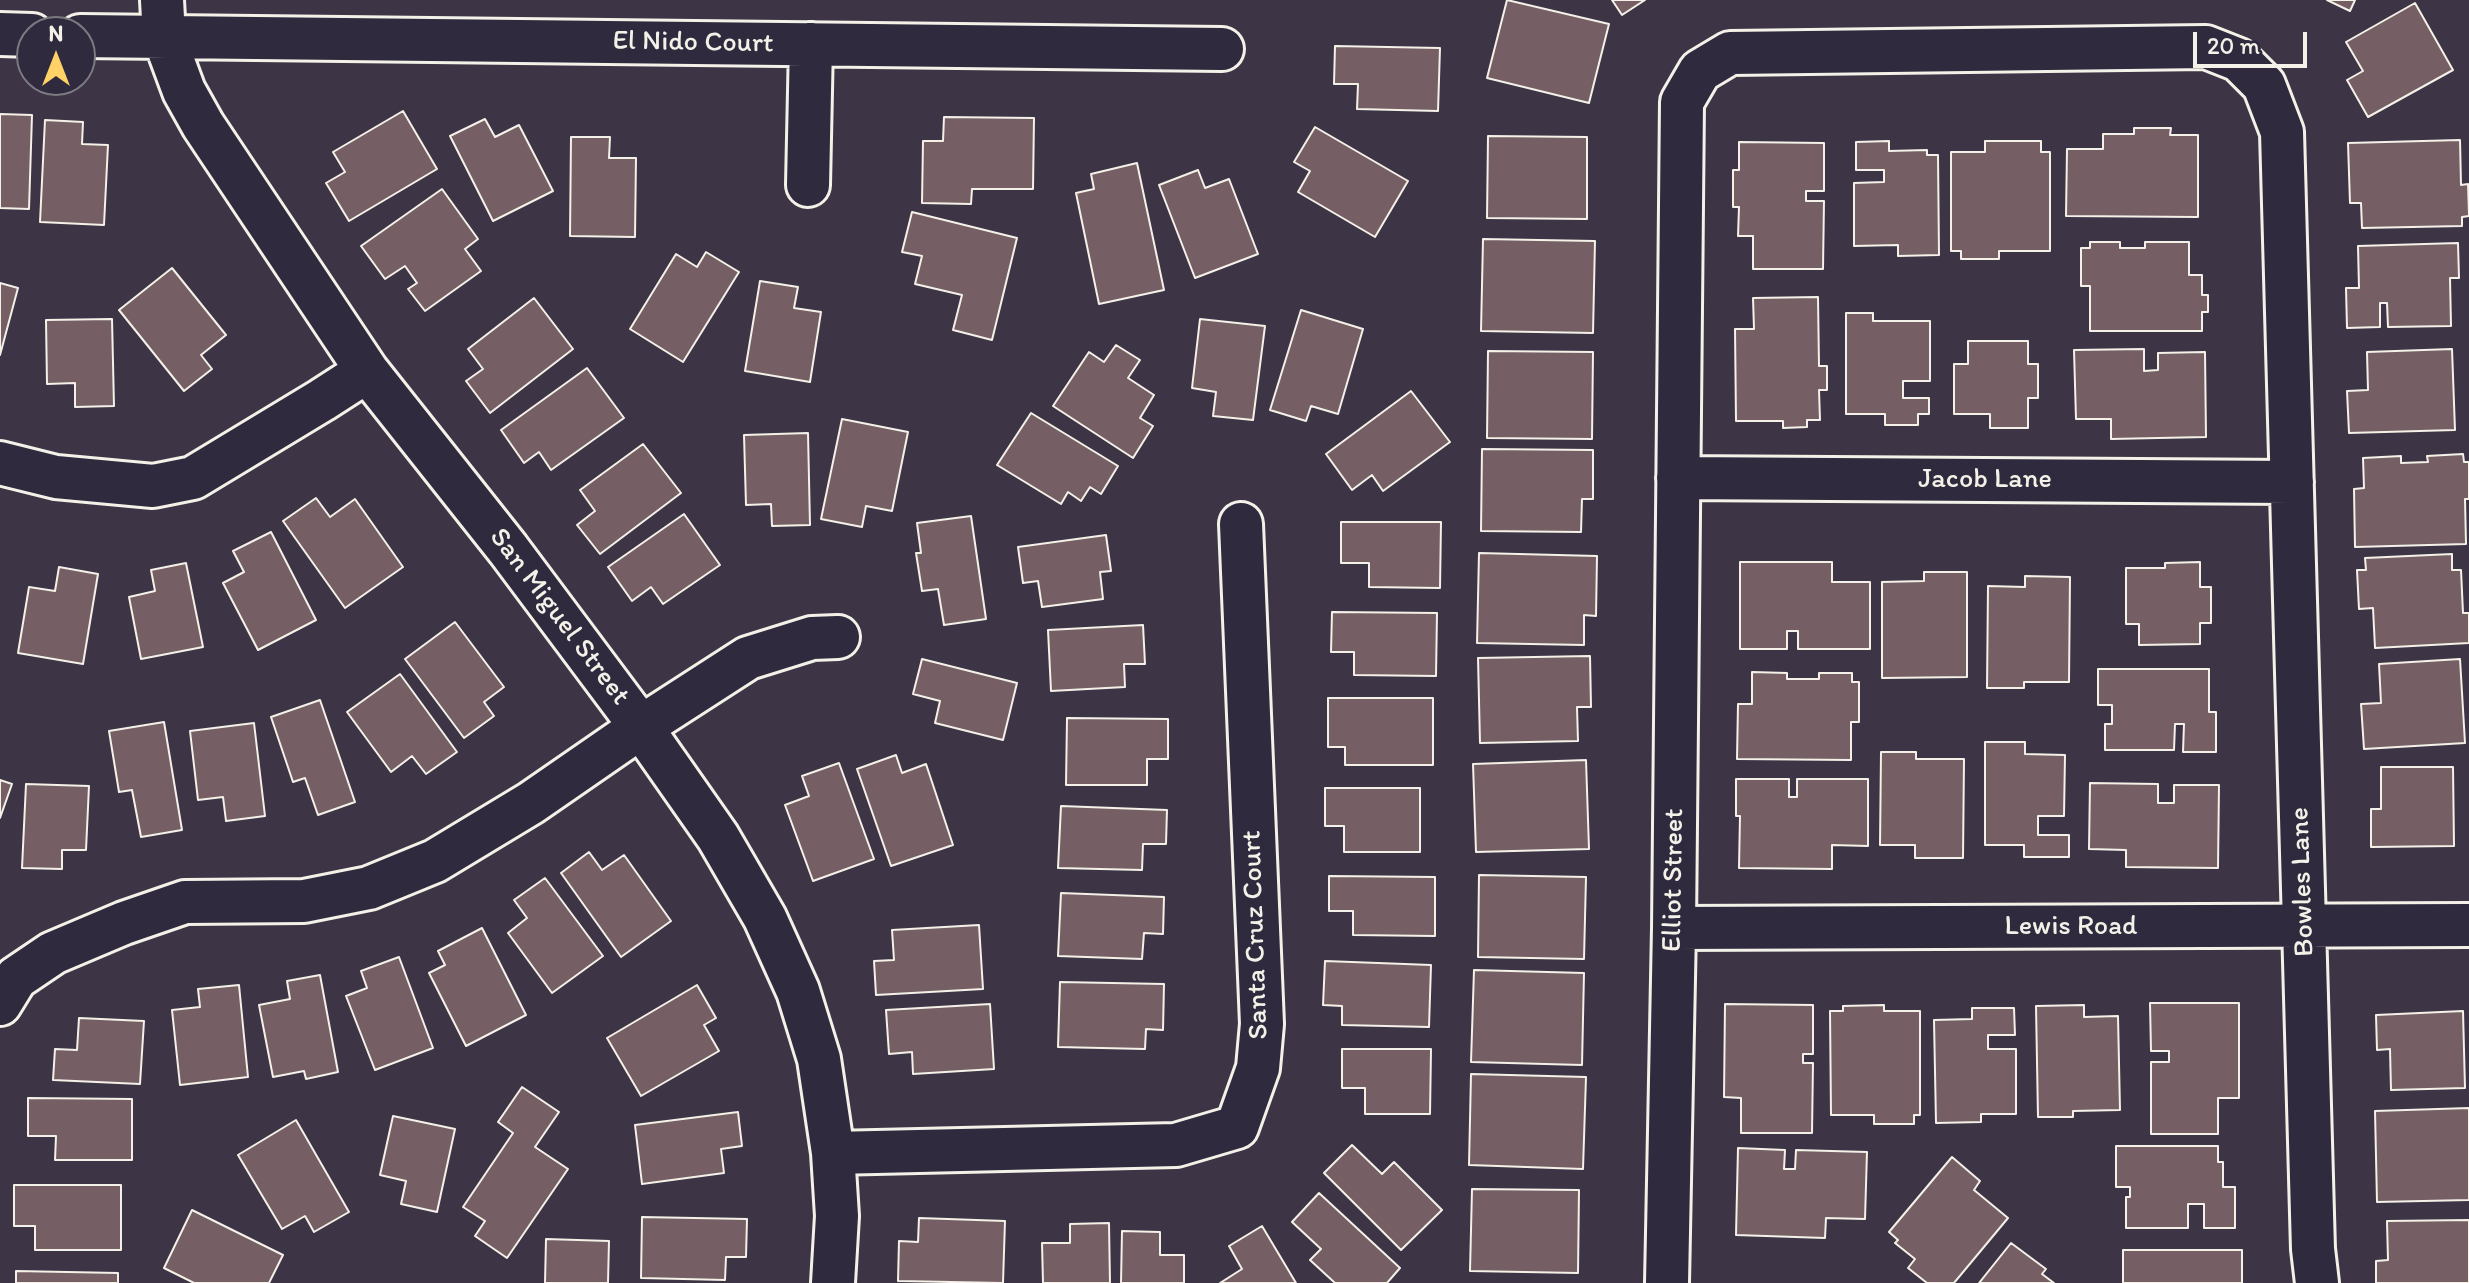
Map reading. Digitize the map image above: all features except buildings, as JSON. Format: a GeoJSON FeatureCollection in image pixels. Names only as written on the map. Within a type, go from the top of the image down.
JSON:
{"type":"FeatureCollection","features":[{"type":"Feature","properties":{"kind":"street","name":"El Nido Court"},"geometry":{"type":"LineString","coordinates":[[96,33],[163,19],[811,44],[1222,49]]}},
{"type":"Feature","properties":{"kind":"street","name":"San Miguel Street"},"geometry":{"type":"LineString","coordinates":[[163,19],[184,91],[203,125],[367,371],[508,549],[641,727],[718,837],[765,918],[798,991],[819,1059],[833,1153],[837,1216],[833,1283]]}},
{"type":"Feature","properties":{"kind":"street"},"geometry":{"type":"LineString","coordinates":[[808,185],[811,44]]}},
{"type":"Feature","properties":{"kind":"street","name":"Elliot Street"},"geometry":{"type":"LineString","coordinates":[[1667,1283],[1674,928],[1682,102],[1700,71],[1730,53],[2206,47],[2239,60],[2264,85],[2282,132],[2292,482]]}},
{"type":"Feature","properties":{"kind":"street"},"geometry":{"type":"LineString","coordinates":[[0,463],[56,477],[153,486],[193,478],[367,371]]}},
{"type":"Feature","properties":{"kind":"street","name":"Jacob Lane"},"geometry":{"type":"LineString","coordinates":[[1678,478],[2292,482]]}},
{"type":"Feature","properties":{"kind":"street","name":"Bowles Lane"},"geometry":{"type":"LineString","coordinates":[[2292,482],[2313,1249],[2317,1283]]}},
{"type":"Feature","properties":{"kind":"street","name":"Santa Cruz Court"},"geometry":{"type":"LineString","coordinates":[[833,1153],[1176,1145],[1237,1127],[1258,1068],[1262,1024],[1241,524]]}},
{"type":"Feature","properties":{"kind":"street"},"geometry":{"type":"LineString","coordinates":[[5,984],[53,953],[185,902],[304,901],[369,888],[435,861],[531,803],[748,658],[812,638],[838,637]]}},
{"type":"Feature","properties":{"kind":"street","name":"Lewis Road"},"geometry":{"type":"LineString","coordinates":[[1674,928],[2469,925]]}}]}
